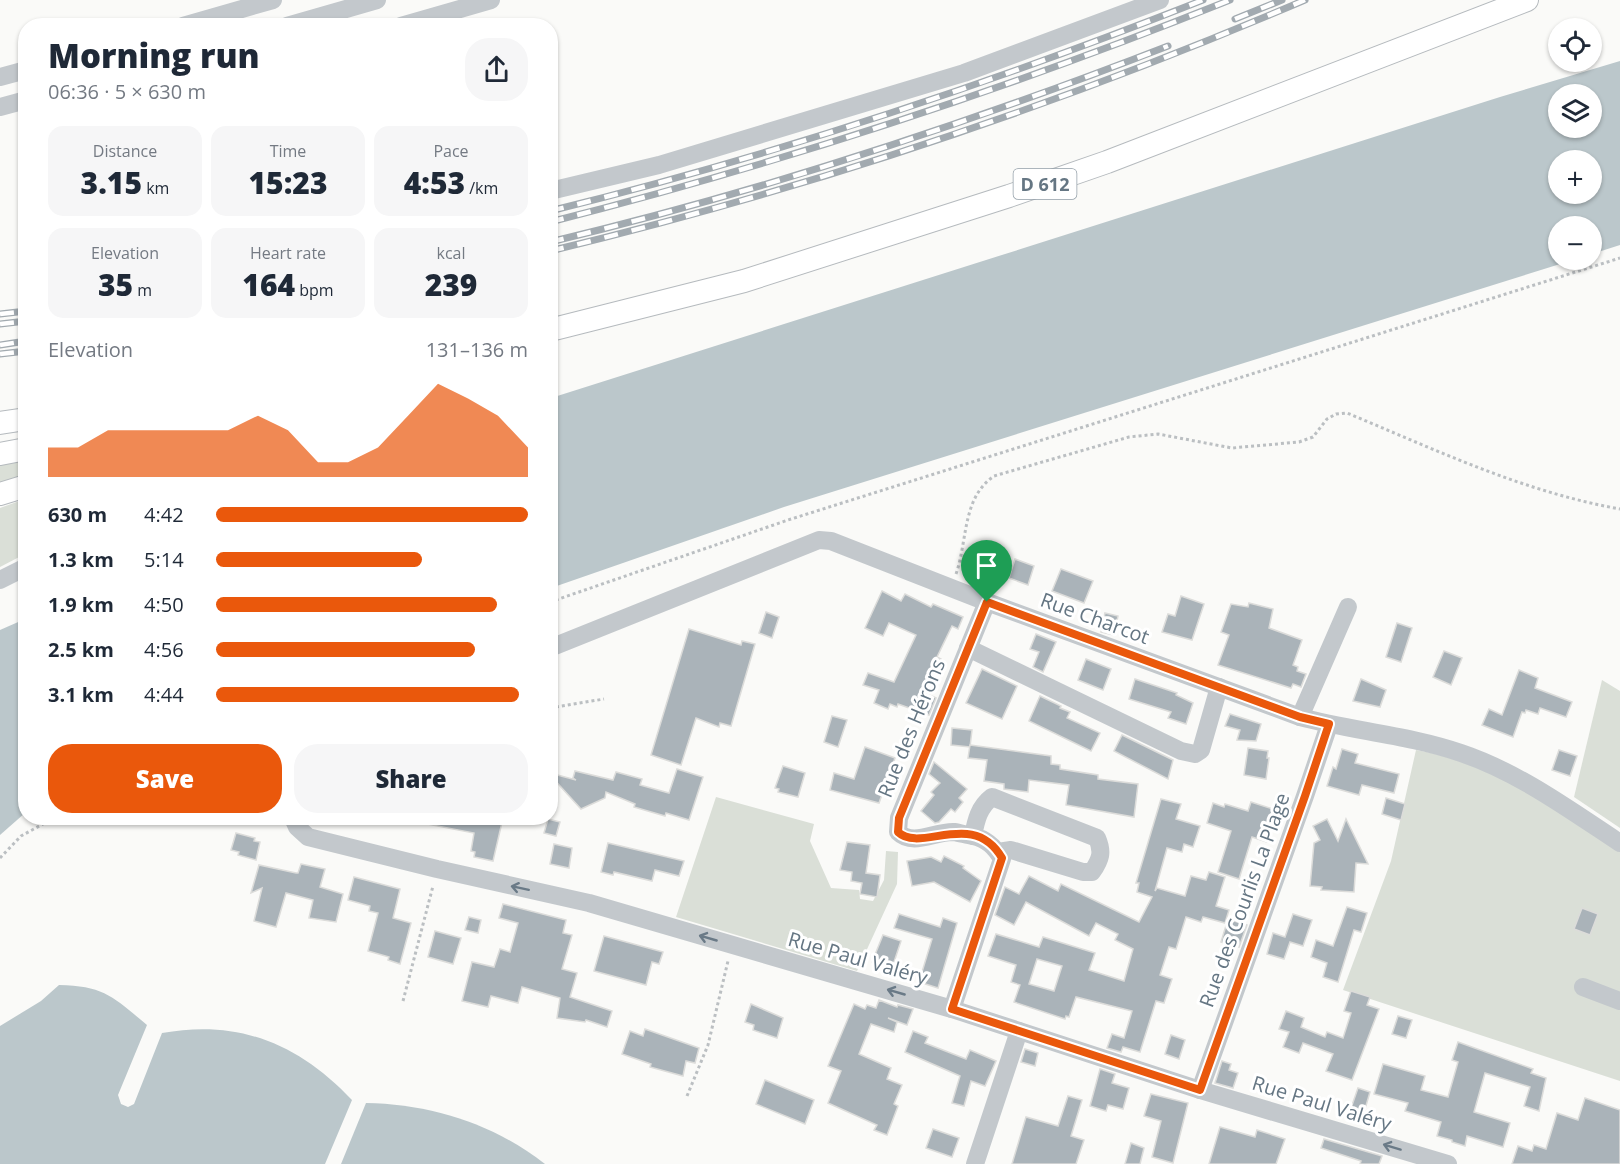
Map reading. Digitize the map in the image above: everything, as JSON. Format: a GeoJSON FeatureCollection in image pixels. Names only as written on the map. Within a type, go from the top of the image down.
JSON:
{"type":"FeatureCollection","features":[{"type":"Feature","properties":{"kind":"main road","name":"D 612"},"geometry":{"type":"LineString","coordinates":[[558,328],[744,281],[1010,196],[1107,162],[1527,0]]}},
{"type":"Feature","properties":{"kind":"main road"},"geometry":{"type":"LineString","coordinates":[[0,423],[18,420]]}},
{"type":"Feature","properties":{"kind":"main road"},"geometry":{"type":"LineString","coordinates":[[0,454],[18,451]]}},
{"type":"Feature","properties":{"kind":"main road"},"geometry":{"type":"LineString","coordinates":[[0,494],[18,488]]}},
{"type":"Feature","properties":{"kind":"street"},"geometry":{"type":"LineString","coordinates":[[211,18],[273,0]]}},
{"type":"Feature","properties":{"kind":"street"},"geometry":{"type":"LineString","coordinates":[[315,18],[377,0]]}},
{"type":"Feature","properties":{"kind":"street"},"geometry":{"type":"LineString","coordinates":[[429,18],[491,0]]}},
{"type":"Feature","properties":{"kind":"street"},"geometry":{"type":"LineString","coordinates":[[558,189],[659,165],[964,73],[1160,0]]}},
{"type":"Feature","properties":{"kind":"street"},"geometry":{"type":"LineString","coordinates":[[0,77],[18,72]]}},
{"type":"Feature","properties":{"kind":"street"},"geometry":{"type":"LineString","coordinates":[[0,107],[18,102]]}},
{"type":"Feature","properties":{"kind":"street","name":"Rue Charcot"},"geometry":{"type":"LineString","coordinates":[[558,645],[819,540],[844,544],[987,602],[1300,717],[1420,741],[1463,753],[1515,778],[1563,805],[1620,843]]}},
{"type":"Feature","properties":{"kind":"street"},"geometry":{"type":"LineString","coordinates":[[0,580],[18,571]]}},
{"type":"Feature","properties":{"kind":"street","name":"Rue des Hérons"},"geometry":{"type":"LineString","coordinates":[[973,836],[952,832],[912,839],[903,837],[898,832],[899,818],[987,602]]}},
{"type":"Feature","properties":{"kind":"street"},"geometry":{"type":"LineString","coordinates":[[1300,717],[1348,607]]}},
{"type":"Feature","properties":{"kind":"street"},"geometry":{"type":"LineString","coordinates":[[968,648],[1181,751],[1195,754],[1201,750],[1218,687]]}},
{"type":"Feature","properties":{"kind":"street","name":"Rue des Courlis La Plage"},"geometry":{"type":"LineString","coordinates":[[1200,1090],[1329,724]]}},
{"type":"Feature","properties":{"kind":"street"},"geometry":{"type":"LineString","coordinates":[[952,1009],[1002,858],[998,852],[995,846],[973,836],[983,804],[992,797],[1097,838],[1101,848],[1101,858],[1092,872],[1083,872],[1011,850],[998,852]]}},
{"type":"Feature","properties":{"kind":"street","name":"Rue Paul Valéry"},"geometry":{"type":"LineString","coordinates":[[296,825],[308,837],[589,903],[952,1009],[1200,1090],[1448,1164]]}},
{"type":"Feature","properties":{"kind":"street"},"geometry":{"type":"LineString","coordinates":[[1583,987],[1620,1001]]}},
{"type":"Feature","properties":{"kind":"street"},"geometry":{"type":"LineString","coordinates":[[975,1164],[1019,1031]]}},
{"type":"Feature","properties":{"kind":"path"},"geometry":{"type":"LineString","coordinates":[[558,599],[789,520],[1620,258]]}},
{"type":"Feature","properties":{"kind":"path"},"geometry":{"type":"LineString","coordinates":[[952,587],[962,558],[972,500],[981,485],[994,476],[1129,437],[1158,434],[1232,448],[1299,442],[1313,437],[1327,418],[1347,413],[1496,475],[1581,502],[1620,509]]}},
{"type":"Feature","properties":{"kind":"path"},"geometry":{"type":"LineString","coordinates":[[558,707],[604,699]]}},
{"type":"Feature","properties":{"kind":"path"},"geometry":{"type":"LineString","coordinates":[[0,858],[21,836],[41,825]]}},
{"type":"Feature","properties":{"kind":"path"},"geometry":{"type":"LineString","coordinates":[[403,1001],[437,869]]}},
{"type":"Feature","properties":{"kind":"path"},"geometry":{"type":"LineString","coordinates":[[687,1096],[708,1045],[732,945]]}},
{"type":"Feature","properties":{"kind":"shaded area"},"geometry":{"type":"Polygon","coordinates":[[[1620,61],[1620,245],[1602,251],[1602,216],[1548,216],[1548,268],[784,507],[558,586],[558,396],[1500,97],[1583,72],[1602,72],[1602,66],[1620,61]]]}},
{"type":"Feature","properties":{"kind":"shaded area"},"geometry":{"type":"Polygon","coordinates":[[[18,462],[18,482],[0,488],[0,465],[18,462]]]}},
{"type":"Feature","properties":{"kind":"shaded area"},"geometry":{"type":"Polygon","coordinates":[[[18,502],[18,558],[0,567],[0,508],[18,502]]]}},
{"type":"Feature","properties":{"kind":"shaded area"},"geometry":{"type":"Polygon","coordinates":[[[18,622],[18,819],[0,835],[0,630],[18,622]]]}},
{"type":"Feature","properties":{"kind":"shaded area"},"geometry":{"type":"Polygon","coordinates":[[[1602,680],[1620,691],[1620,828],[1574,797],[1602,680]]]}},
{"type":"Feature","properties":{"kind":"shaded area"},"geometry":{"type":"Polygon","coordinates":[[[1416,750],[1471,765],[1497,777],[1548,804],[1620,851],[1620,1081],[1343,990],[1391,861],[1416,750]]]}},
{"type":"Feature","properties":{"kind":"shaded area"},"geometry":{"type":"Polygon","coordinates":[[[716,797],[814,824],[810,841],[831,888],[859,890],[860,899],[873,901],[884,880],[886,851],[898,852],[897,884],[857,971],[676,917],[716,797]]]}},
{"type":"Feature","properties":{"kind":"shaded area"},"geometry":{"type":"Polygon","coordinates":[[[59,985],[87,988],[108,995],[147,1025],[118,1095],[121,1104],[128,1107],[134,1104],[162,1033],[217,1030],[242,1033],[289,1050],[311,1064],[332,1080],[352,1100],[325,1164],[0,1164],[0,1026],[41,1001],[59,985]]]}},
{"type":"Feature","properties":{"kind":"shaded area"},"geometry":{"type":"Polygon","coordinates":[[[366,1103],[414,1107],[461,1119],[505,1138],[545,1164],[341,1164],[366,1103]]]}},
{"type":"Feature","properties":{"kind":"building"},"geometry":{"type":"Polygon","coordinates":[[[1015,559],[1034,566],[1028,585],[1009,578],[1015,559]]]}},
{"type":"Feature","properties":{"kind":"building"},"geometry":{"type":"Polygon","coordinates":[[[1061,569],[1093,581],[1084,603],[1052,591],[1061,569]]]}},
{"type":"Feature","properties":{"kind":"building"},"geometry":{"type":"Polygon","coordinates":[[[882,591],[901,601],[905,594],[931,607],[933,604],[963,617],[958,629],[952,626],[937,657],[941,659],[925,693],[936,698],[929,715],[898,704],[897,707],[890,704],[888,709],[874,703],[879,690],[863,685],[868,673],[894,682],[916,635],[889,623],[883,636],[865,628],[882,591]]]}},
{"type":"Feature","properties":{"kind":"building"},"geometry":{"type":"Polygon","coordinates":[[[1181,596],[1204,604],[1192,640],[1162,632],[1168,614],[1175,616],[1181,596]]]}},
{"type":"Feature","properties":{"kind":"building"},"geometry":{"type":"Polygon","coordinates":[[[1249,603],[1273,609],[1269,628],[1302,640],[1293,665],[1298,667],[1297,671],[1306,674],[1301,687],[1293,684],[1291,688],[1218,665],[1229,635],[1221,632],[1231,604],[1248,607],[1249,603]]]}},
{"type":"Feature","properties":{"kind":"building"},"geometry":{"type":"Polygon","coordinates":[[[766,612],[779,617],[772,638],[759,633],[766,612]]]}},
{"type":"Feature","properties":{"kind":"building"},"geometry":{"type":"Polygon","coordinates":[[[1105,613],[1118,616],[1114,635],[1101,632],[1105,613]]]}},
{"type":"Feature","properties":{"kind":"building"},"geometry":{"type":"Polygon","coordinates":[[[1397,623],[1412,628],[1401,662],[1386,657],[1397,623]]]}},
{"type":"Feature","properties":{"kind":"building"},"geometry":{"type":"Polygon","coordinates":[[[689,629],[741,645],[742,641],[755,644],[731,726],[720,723],[719,727],[696,718],[681,765],[651,755],[689,629]]]}},
{"type":"Feature","properties":{"kind":"building"},"geometry":{"type":"Polygon","coordinates":[[[1036,634],[1056,642],[1043,672],[1033,667],[1039,652],[1030,649],[1036,634]]]}},
{"type":"Feature","properties":{"kind":"building"},"geometry":{"type":"Polygon","coordinates":[[[1444,651],[1462,658],[1451,685],[1433,677],[1444,651]]]}},
{"type":"Feature","properties":{"kind":"building"},"geometry":{"type":"Polygon","coordinates":[[[1086,659],[1111,669],[1103,690],[1078,680],[1086,659]]]}},
{"type":"Feature","properties":{"kind":"building"},"geometry":{"type":"Polygon","coordinates":[[[982,669],[1017,686],[1002,719],[966,703],[982,669]]]}},
{"type":"Feature","properties":{"kind":"building"},"geometry":{"type":"Polygon","coordinates":[[[1519,670],[1538,678],[1535,688],[1572,702],[1566,717],[1540,708],[1538,714],[1526,710],[1525,713],[1522,712],[1513,737],[1482,725],[1489,709],[1502,715],[1519,670]]]}},
{"type":"Feature","properties":{"kind":"building"},"geometry":{"type":"Polygon","coordinates":[[[1135,679],[1177,693],[1176,695],[1193,703],[1186,724],[1168,718],[1171,712],[1129,699],[1135,679]]]}},
{"type":"Feature","properties":{"kind":"building"},"geometry":{"type":"Polygon","coordinates":[[[1361,679],[1386,690],[1380,707],[1353,701],[1361,679]]]}},
{"type":"Feature","properties":{"kind":"building"},"geometry":{"type":"Polygon","coordinates":[[[1040,696],[1070,712],[1067,718],[1100,733],[1091,751],[1029,721],[1040,696]]]}},
{"type":"Feature","properties":{"kind":"building"},"geometry":{"type":"Polygon","coordinates":[[[1230,714],[1261,724],[1256,741],[1237,740],[1240,730],[1225,726],[1230,714]]]}},
{"type":"Feature","properties":{"kind":"building"},"geometry":{"type":"Polygon","coordinates":[[[832,716],[847,720],[838,747],[824,742],[832,716]]]}},
{"type":"Feature","properties":{"kind":"building"},"geometry":{"type":"Polygon","coordinates":[[[952,728],[972,730],[970,747],[951,745],[952,728]]]}},
{"type":"Feature","properties":{"kind":"building"},"geometry":{"type":"Polygon","coordinates":[[[1122,735],[1173,760],[1168,779],[1114,751],[1122,735]]]}},
{"type":"Feature","properties":{"kind":"building"},"geometry":{"type":"Polygon","coordinates":[[[970,745],[1051,756],[1051,764],[1060,765],[1060,769],[1098,775],[1098,779],[1138,784],[1134,817],[1066,805],[1069,785],[1029,780],[1028,792],[1004,789],[1004,784],[984,781],[987,760],[968,758],[970,745]]]}},
{"type":"Feature","properties":{"kind":"building"},"geometry":{"type":"Polygon","coordinates":[[[865,747],[895,758],[879,803],[830,790],[834,773],[854,779],[865,747]]]}},
{"type":"Feature","properties":{"kind":"building"},"geometry":{"type":"Polygon","coordinates":[[[1248,748],[1268,751],[1266,779],[1244,775],[1248,748]]]}},
{"type":"Feature","properties":{"kind":"building"},"geometry":{"type":"Polygon","coordinates":[[[1342,749],[1358,754],[1355,763],[1399,774],[1394,793],[1362,785],[1359,795],[1327,786],[1333,767],[1336,769],[1342,749]]]}},
{"type":"Feature","properties":{"kind":"building"},"geometry":{"type":"Polygon","coordinates":[[[1559,750],[1577,756],[1570,776],[1552,770],[1559,750]]]}},
{"type":"Feature","properties":{"kind":"building"},"geometry":{"type":"Polygon","coordinates":[[[934,762],[967,789],[959,798],[963,802],[955,812],[951,809],[939,822],[935,823],[921,811],[934,795],[931,792],[940,783],[929,774],[934,762]]]}},
{"type":"Feature","properties":{"kind":"building"},"geometry":{"type":"Polygon","coordinates":[[[783,766],[805,773],[798,797],[778,792],[779,789],[775,788],[783,766]]]}},
{"type":"Feature","properties":{"kind":"building"},"geometry":{"type":"Polygon","coordinates":[[[677,769],[703,777],[689,820],[634,807],[635,804],[606,792],[605,798],[581,809],[558,784],[558,775],[576,780],[573,778],[575,771],[613,780],[616,772],[642,779],[640,785],[669,793],[677,769]]]}},
{"type":"Feature","properties":{"kind":"building"},"geometry":{"type":"Polygon","coordinates":[[[1386,798],[1405,804],[1401,820],[1382,814],[1386,798]]]}},
{"type":"Feature","properties":{"kind":"building"},"geometry":{"type":"Polygon","coordinates":[[[1161,799],[1181,804],[1176,819],[1200,826],[1193,847],[1184,844],[1182,852],[1167,848],[1155,891],[1157,888],[1185,896],[1191,876],[1206,880],[1209,872],[1225,877],[1216,906],[1229,910],[1225,923],[1203,917],[1201,922],[1186,917],[1176,949],[1169,947],[1160,975],[1172,979],[1164,1003],[1156,1001],[1140,1052],[1123,1047],[1121,1052],[1107,1048],[1112,1034],[1124,1038],[1132,1011],[1076,997],[1069,1017],[1066,1016],[1065,1019],[1014,1002],[1020,985],[1011,982],[1016,965],[988,956],[996,934],[1039,947],[1043,937],[1095,953],[1089,970],[1124,981],[1133,949],[1115,940],[1118,934],[1096,923],[1089,936],[1026,902],[1014,925],[995,915],[1005,887],[1019,894],[1029,876],[1058,891],[1061,884],[1139,922],[1152,897],[1137,892],[1139,883],[1136,883],[1161,799]],[[1037,959],[1029,984],[1054,991],[1062,966],[1037,959]]]}},
{"type":"Feature","properties":{"kind":"building"},"geometry":{"type":"Polygon","coordinates":[[[1251,802],[1276,810],[1267,842],[1252,837],[1239,879],[1218,872],[1231,831],[1207,823],[1213,803],[1248,811],[1251,802]]]}},
{"type":"Feature","properties":{"kind":"building"},"geometry":{"type":"Polygon","coordinates":[[[1327,819],[1338,841],[1346,819],[1368,864],[1356,863],[1354,892],[1321,890],[1322,887],[1310,886],[1314,843],[1320,840],[1313,826],[1327,819]]]}},
{"type":"Feature","properties":{"kind":"building"},"geometry":{"type":"Polygon","coordinates":[[[558,822],[560,822],[556,836],[544,833],[546,825],[558,825],[558,822]]]}},
{"type":"Feature","properties":{"kind":"building"},"geometry":{"type":"Polygon","coordinates":[[[432,825],[501,825],[493,861],[474,857],[475,852],[471,851],[474,833],[432,825]]]}},
{"type":"Feature","properties":{"kind":"building"},"geometry":{"type":"Polygon","coordinates":[[[236,833],[255,838],[254,841],[260,842],[256,860],[238,855],[239,852],[231,850],[236,833]]]}},
{"type":"Feature","properties":{"kind":"building"},"geometry":{"type":"Polygon","coordinates":[[[847,842],[870,845],[866,873],[880,875],[877,897],[860,894],[862,883],[851,881],[852,872],[840,870],[847,842]]]}},
{"type":"Feature","properties":{"kind":"building"},"geometry":{"type":"Polygon","coordinates":[[[608,843],[684,861],[679,876],[655,870],[652,881],[614,872],[613,875],[601,872],[608,843]]]}},
{"type":"Feature","properties":{"kind":"building"},"geometry":{"type":"Polygon","coordinates":[[[554,844],[572,848],[569,868],[550,864],[554,844]]]}},
{"type":"Feature","properties":{"kind":"building"},"geometry":{"type":"Polygon","coordinates":[[[944,856],[964,866],[963,868],[981,881],[970,902],[934,882],[912,886],[907,861],[931,857],[941,862],[944,856]]]}},
{"type":"Feature","properties":{"kind":"building"},"geometry":{"type":"Polygon","coordinates":[[[301,864],[325,869],[320,887],[343,894],[336,922],[309,918],[313,900],[286,893],[276,927],[254,921],[262,888],[251,893],[259,865],[298,873],[301,864]]]}},
{"type":"Feature","properties":{"kind":"building"},"geometry":{"type":"Polygon","coordinates":[[[354,877],[400,889],[393,918],[411,923],[400,964],[388,960],[389,957],[368,951],[378,913],[369,911],[370,906],[348,900],[354,877]]]}},
{"type":"Feature","properties":{"kind":"building"},"geometry":{"type":"Polygon","coordinates":[[[503,904],[566,920],[563,933],[572,935],[562,969],[577,973],[570,997],[612,1011],[607,1027],[586,1020],[585,1022],[557,1018],[560,998],[522,987],[518,1003],[491,996],[488,1007],[462,1001],[472,962],[494,967],[500,949],[510,952],[518,923],[499,918],[503,904]]]}},
{"type":"Feature","properties":{"kind":"building"},"geometry":{"type":"Polygon","coordinates":[[[1347,907],[1367,913],[1361,932],[1354,930],[1338,982],[1323,977],[1327,963],[1311,957],[1316,940],[1333,946],[1347,907]]]}},
{"type":"Feature","properties":{"kind":"building"},"geometry":{"type":"Polygon","coordinates":[[[1582,908],[1598,914],[1590,935],[1574,929],[1582,908]]]}},
{"type":"Feature","properties":{"kind":"building"},"geometry":{"type":"Polygon","coordinates":[[[899,914],[940,927],[943,918],[957,923],[938,988],[919,982],[932,939],[894,928],[899,914]]]}},
{"type":"Feature","properties":{"kind":"building"},"geometry":{"type":"Polygon","coordinates":[[[1293,914],[1312,920],[1303,946],[1290,942],[1284,959],[1267,954],[1273,933],[1285,937],[1293,914]]]}},
{"type":"Feature","properties":{"kind":"building"},"geometry":{"type":"Polygon","coordinates":[[[469,917],[481,920],[478,933],[465,930],[469,917]]]}},
{"type":"Feature","properties":{"kind":"building"},"geometry":{"type":"Polygon","coordinates":[[[1228,919],[1247,925],[1239,947],[1221,942],[1228,919]]]}},
{"type":"Feature","properties":{"kind":"building"},"geometry":{"type":"Polygon","coordinates":[[[435,931],[461,938],[453,964],[428,957],[435,931]]]}},
{"type":"Feature","properties":{"kind":"building"},"geometry":{"type":"Polygon","coordinates":[[[883,935],[901,941],[892,968],[872,962],[883,935]]]}},
{"type":"Feature","properties":{"kind":"building"},"geometry":{"type":"Polygon","coordinates":[[[604,936],[663,952],[659,964],[652,962],[646,985],[594,971],[604,936]]]}},
{"type":"Feature","properties":{"kind":"building"},"geometry":{"type":"Polygon","coordinates":[[[1351,991],[1370,997],[1367,1005],[1379,1009],[1352,1080],[1326,1071],[1333,1054],[1303,1043],[1299,1053],[1283,1047],[1289,1032],[1279,1029],[1286,1011],[1304,1018],[1301,1027],[1325,1037],[1327,1032],[1343,1038],[1351,1013],[1344,1011],[1351,991]]]}},
{"type":"Feature","properties":{"kind":"building"},"geometry":{"type":"Polygon","coordinates":[[[879,1000],[897,1007],[898,1005],[913,1009],[907,1025],[888,1018],[897,1022],[894,1032],[871,1024],[859,1054],[891,1068],[887,1079],[902,1085],[894,1104],[898,1106],[887,1135],[874,1130],[877,1125],[828,1103],[841,1071],[828,1066],[854,1004],[865,1009],[867,1005],[876,1008],[879,1000]]]}},
{"type":"Feature","properties":{"kind":"building"},"geometry":{"type":"Polygon","coordinates":[[[751,1004],[783,1018],[777,1038],[753,1030],[754,1025],[745,1022],[751,1004]]]}},
{"type":"Feature","properties":{"kind":"building"},"geometry":{"type":"Polygon","coordinates":[[[1398,1016],[1412,1020],[1406,1038],[1392,1034],[1398,1016]]]}},
{"type":"Feature","properties":{"kind":"building"},"geometry":{"type":"Polygon","coordinates":[[[645,1029],[699,1048],[695,1063],[686,1061],[683,1076],[650,1067],[651,1064],[622,1054],[630,1031],[643,1036],[645,1029]]]}},
{"type":"Feature","properties":{"kind":"building"},"geometry":{"type":"Polygon","coordinates":[[[913,1031],[928,1037],[925,1043],[966,1059],[970,1050],[996,1061],[985,1086],[971,1081],[964,1106],[952,1103],[960,1076],[905,1052],[913,1031]]]}},
{"type":"Feature","properties":{"kind":"building"},"geometry":{"type":"Polygon","coordinates":[[[1171,1035],[1185,1040],[1179,1059],[1165,1054],[1171,1035]]]}},
{"type":"Feature","properties":{"kind":"building"},"geometry":{"type":"Polygon","coordinates":[[[1458,1042],[1533,1069],[1531,1073],[1546,1078],[1539,1111],[1524,1106],[1530,1087],[1485,1073],[1474,1112],[1510,1123],[1503,1147],[1467,1136],[1465,1146],[1437,1136],[1441,1122],[1405,1111],[1408,1103],[1374,1094],[1383,1064],[1425,1076],[1421,1090],[1448,1097],[1458,1062],[1452,1060],[1458,1042]]]}},
{"type":"Feature","properties":{"kind":"building"},"geometry":{"type":"Polygon","coordinates":[[[1025,1049],[1038,1053],[1035,1066],[1021,1062],[1025,1049]]]}},
{"type":"Feature","properties":{"kind":"building"},"geometry":{"type":"Polygon","coordinates":[[[1222,1061],[1231,1064],[1229,1070],[1238,1073],[1233,1088],[1215,1083],[1222,1061]]]}},
{"type":"Feature","properties":{"kind":"building"},"geometry":{"type":"Polygon","coordinates":[[[1100,1069],[1115,1074],[1112,1083],[1129,1088],[1123,1109],[1108,1105],[1106,1111],[1090,1106],[1100,1069]]]}},
{"type":"Feature","properties":{"kind":"building"},"geometry":{"type":"Polygon","coordinates":[[[765,1080],[814,1100],[805,1124],[756,1104],[765,1080]]]}},
{"type":"Feature","properties":{"kind":"building"},"geometry":{"type":"Polygon","coordinates":[[[1358,1088],[1370,1092],[1363,1116],[1350,1111],[1358,1088]]]}},
{"type":"Feature","properties":{"kind":"building"},"geometry":{"type":"Polygon","coordinates":[[[1151,1094],[1188,1103],[1173,1163],[1152,1157],[1161,1121],[1144,1116],[1151,1094]]]}},
{"type":"Feature","properties":{"kind":"building"},"geometry":{"type":"Polygon","coordinates":[[[1068,1096],[1082,1100],[1071,1136],[1084,1140],[1076,1164],[1012,1164],[1026,1117],[1058,1126],[1068,1096]]]}},
{"type":"Feature","properties":{"kind":"building"},"geometry":{"type":"Polygon","coordinates":[[[1585,1098],[1620,1110],[1620,1164],[1512,1164],[1518,1146],[1532,1151],[1534,1145],[1546,1149],[1557,1113],[1578,1120],[1585,1098]]]}},
{"type":"Feature","properties":{"kind":"building"},"geometry":{"type":"Polygon","coordinates":[[[1220,1127],[1255,1137],[1257,1130],[1285,1139],[1276,1164],[1209,1164],[1220,1127]]]}},
{"type":"Feature","properties":{"kind":"building"},"geometry":{"type":"Polygon","coordinates":[[[933,1129],[959,1138],[952,1157],[926,1148],[933,1129]]]}},
{"type":"Feature","properties":{"kind":"building"},"geometry":{"type":"Polygon","coordinates":[[[1324,1139],[1382,1156],[1379,1164],[1360,1164],[1361,1161],[1321,1148],[1324,1139]]]}},
{"type":"Feature","properties":{"kind":"building"},"geometry":{"type":"Polygon","coordinates":[[[1131,1143],[1144,1148],[1140,1164],[1125,1164],[1131,1143]]]}},
{"type":"Feature","properties":{"kind":"railway"},"geometry":{"type":"LineString","coordinates":[[558,209],[716,167],[880,116],[1042,61],[1203,0]]}},
{"type":"Feature","properties":{"kind":"railway"},"geometry":{"type":"LineString","coordinates":[[558,220],[723,175],[894,122],[1063,64],[1230,0]]}},
{"type":"Feature","properties":{"kind":"railway"},"geometry":{"type":"LineString","coordinates":[[1235,19],[1282,0]]}},
{"type":"Feature","properties":{"kind":"railway"},"geometry":{"type":"LineString","coordinates":[[558,249],[743,200],[933,141],[1121,74],[1305,0]]}},
{"type":"Feature","properties":{"kind":"railway"},"geometry":{"type":"LineString","coordinates":[[558,240],[785,179],[940,129],[1168,46]]}},
{"type":"Feature","properties":{"kind":"railway"},"geometry":{"type":"LineString","coordinates":[[0,314],[18,312]]}},
{"type":"Feature","properties":{"kind":"railway"},"geometry":{"type":"LineString","coordinates":[[0,324],[18,322]]}},
{"type":"Feature","properties":{"kind":"railway"},"geometry":{"type":"LineString","coordinates":[[0,345],[18,342]]}},
{"type":"Feature","properties":{"kind":"railway"},"geometry":{"type":"LineString","coordinates":[[0,354],[18,352]]}},
{"type":"Feature","properties":{"kind":"route"},"geometry":{"type":"LineString","coordinates":[[987,602],[1300,717],[1329,724],[1200,1090],[952,1009],[1002,858],[995,846],[979,837],[952,832],[912,839],[903,837],[898,832],[899,818],[987,602]]}}]}
